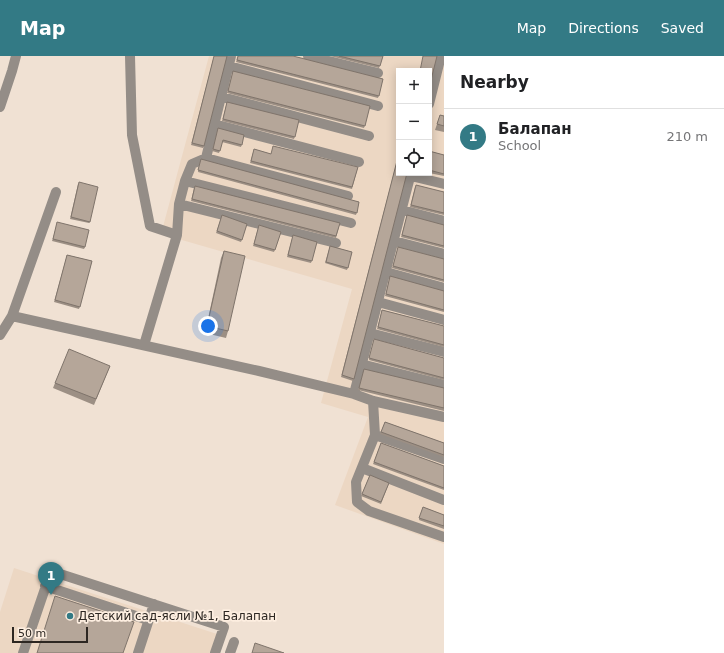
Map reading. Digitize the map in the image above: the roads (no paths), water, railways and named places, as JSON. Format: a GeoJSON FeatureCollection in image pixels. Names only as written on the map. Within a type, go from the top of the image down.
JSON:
{"type":"FeatureCollection","features":[{"type":"Feature","properties":{"kind":"street"},"geometry":{"type":"LineString","coordinates":[[0,107],[16,56]]}},
{"type":"Feature","properties":{"kind":"street"},"geometry":{"type":"LineString","coordinates":[[130,56],[132,135],[150,226],[177,235]]}},
{"type":"Feature","properties":{"kind":"street"},"geometry":{"type":"LineString","coordinates":[[308,56],[378,73]]}},
{"type":"Feature","properties":{"kind":"street"},"geometry":{"type":"LineString","coordinates":[[432,92],[441,56]]}},
{"type":"Feature","properties":{"kind":"street"},"geometry":{"type":"LineString","coordinates":[[206,158],[230,61],[378,106]]}},
{"type":"Feature","properties":{"kind":"street"},"geometry":{"type":"LineString","coordinates":[[222,97],[369,136]]}},
{"type":"Feature","properties":{"kind":"street"},"geometry":{"type":"LineString","coordinates":[[214,124],[359,162]]}},
{"type":"Feature","properties":{"kind":"street"},"geometry":{"type":"LineString","coordinates":[[144,345],[177,235],[179,204],[185,181],[192,164],[206,158],[348,196]]}},
{"type":"Feature","properties":{"kind":"street"},"geometry":{"type":"LineString","coordinates":[[354,394],[410,176]]}},
{"type":"Feature","properties":{"kind":"street"},"geometry":{"type":"LineString","coordinates":[[418,176],[444,184]]}},
{"type":"Feature","properties":{"kind":"street"},"geometry":{"type":"LineString","coordinates":[[185,181],[351,223]]}},
{"type":"Feature","properties":{"kind":"street"},"geometry":{"type":"LineString","coordinates":[[0,335],[12,316],[56,192]]}},
{"type":"Feature","properties":{"kind":"street"},"geometry":{"type":"LineString","coordinates":[[179,204],[336,243]]}},
{"type":"Feature","properties":{"kind":"street"},"geometry":{"type":"LineString","coordinates":[[402,210],[444,221]]}},
{"type":"Feature","properties":{"kind":"street"},"geometry":{"type":"LineString","coordinates":[[394,241],[444,254]]}},
{"type":"Feature","properties":{"kind":"street"},"geometry":{"type":"LineString","coordinates":[[386,272],[444,288]]}},
{"type":"Feature","properties":{"kind":"street"},"geometry":{"type":"LineString","coordinates":[[378,302],[444,320]]}},
{"type":"Feature","properties":{"kind":"street"},"geometry":{"type":"LineString","coordinates":[[12,316],[354,394],[373,401],[444,417]]}},
{"type":"Feature","properties":{"kind":"street"},"geometry":{"type":"LineString","coordinates":[[370,333],[444,352]]}},
{"type":"Feature","properties":{"kind":"street"},"geometry":{"type":"LineString","coordinates":[[362,364],[444,385]]}},
{"type":"Feature","properties":{"kind":"street"},"geometry":{"type":"LineString","coordinates":[[373,401],[375,435],[356,482],[357,502],[369,511],[444,537]]}},
{"type":"Feature","properties":{"kind":"street"},"geometry":{"type":"LineString","coordinates":[[375,435],[444,459]]}},
{"type":"Feature","properties":{"kind":"street"},"geometry":{"type":"LineString","coordinates":[[362,468],[444,500]]}},
{"type":"Feature","properties":{"kind":"street"},"geometry":{"type":"LineString","coordinates":[[23,653],[45,586],[50,574],[54,572],[224,627],[215,653]]}},
{"type":"Feature","properties":{"kind":"street"},"geometry":{"type":"LineString","coordinates":[[45,586],[148,620]]}},
{"type":"Feature","properties":{"kind":"street"},"geometry":{"type":"LineString","coordinates":[[138,653],[154,604]]}},
{"type":"Feature","properties":{"kind":"street"},"geometry":{"type":"LineString","coordinates":[[230,653],[234,642]]}},
{"type":"Feature","properties":{"kind":"place","name":"Балапан"},"geometry":{"type":"Point","coordinates":[51,595]}},
{"type":"Feature","properties":{"kind":"place","name":"Детский сад-ясли №1, Балапан"},"geometry":{"type":"Point","coordinates":[70,616]}}]}
